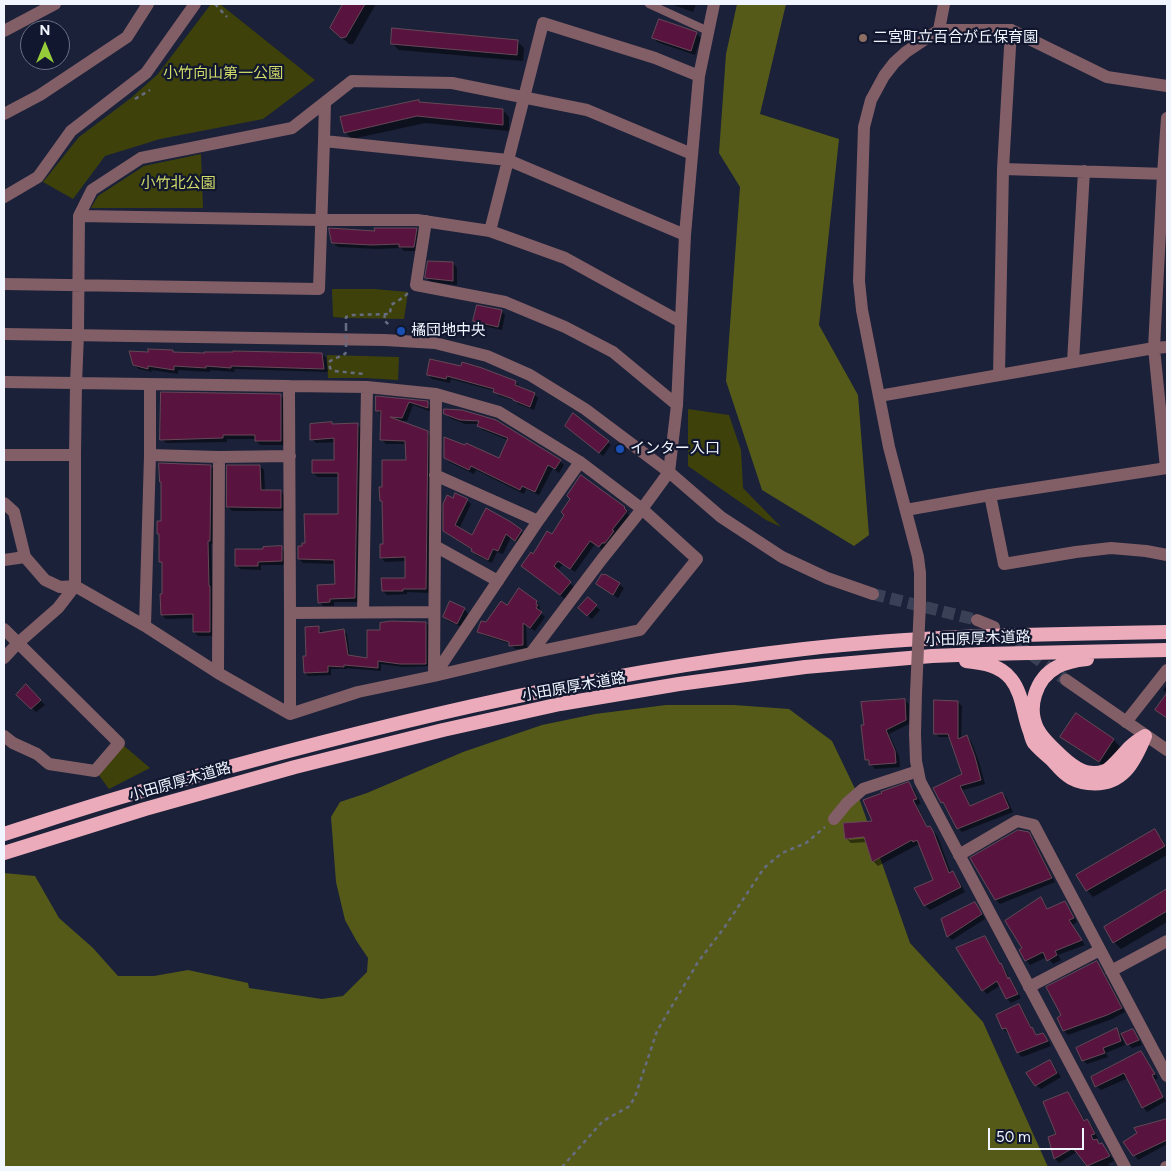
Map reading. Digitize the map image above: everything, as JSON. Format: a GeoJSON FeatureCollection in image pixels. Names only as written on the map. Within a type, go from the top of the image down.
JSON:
{"type":"FeatureCollection","features":[{"type":"Feature","properties":{"kind":"highway","name":"小田原厚木道路"},"geometry":{"type":"LineString","coordinates":[[4,834],[144,790],[429,715],[557,687],[676,666],[805,649],[901,641],[998,635],[1167,632]]}},
{"type":"Feature","properties":{"kind":"highway","name":"小田原厚木道路"},"geometry":{"type":"LineString","coordinates":[[4,853],[145,809],[295,767],[443,730],[560,704],[679,684],[805,667],[932,656],[1167,651]]}},
{"type":"Feature","properties":{"kind":"highway"},"geometry":{"type":"LineString","coordinates":[[1145,736],[1132,745],[1107,771],[1095,773],[1081,770],[1069,764],[1045,740],[1037,729],[1033,704],[1037,690],[1045,676],[1057,667],[1073,661],[1167,651]]}},
{"type":"Feature","properties":{"kind":"highway"},"geometry":{"type":"LineString","coordinates":[[932,656],[988,664],[1006,673],[1019,690],[1024,715],[1034,742],[1067,775],[1079,782],[1094,784],[1108,782],[1120,776],[1129,767],[1138,753],[1145,736]]}},
{"type":"Feature","properties":{"kind":"street"},"geometry":{"type":"LineString","coordinates":[[4,31],[55,4]]}},
{"type":"Feature","properties":{"kind":"street"},"geometry":{"type":"LineString","coordinates":[[4,114],[40,95],[127,37],[148,4]]}},
{"type":"Feature","properties":{"kind":"street"},"geometry":{"type":"LineString","coordinates":[[4,197],[38,177],[71,131],[146,73],[195,4]]}},
{"type":"Feature","properties":{"kind":"street"},"geometry":{"type":"LineString","coordinates":[[531,653],[669,472],[677,405],[685,234],[698,76],[714,4]]}},
{"type":"Feature","properties":{"kind":"street"},"geometry":{"type":"LineString","coordinates":[[939,30],[944,4]]}},
{"type":"Feature","properties":{"kind":"street"},"geometry":{"type":"LineString","coordinates":[[490,231],[543,22],[655,58],[698,76]]}},
{"type":"Feature","properties":{"kind":"street"},"geometry":{"type":"LineString","coordinates":[[1125,1167],[920,781],[914,734],[920,573],[918,557],[889,447],[862,310],[859,281],[864,126],[871,100],[884,76],[894,63],[906,52],[939,30],[1011,30],[1107,77],[1167,86]]}},
{"type":"Feature","properties":{"kind":"street"},"geometry":{"type":"LineString","coordinates":[[999,375],[1003,169],[1011,30]]}},
{"type":"Feature","properties":{"kind":"street"},"geometry":{"type":"LineString","coordinates":[[4,658],[58,608],[75,586],[79,216],[92,190],[141,158],[292,128],[352,81],[452,83],[587,110],[692,154]]}},
{"type":"Feature","properties":{"kind":"street"},"geometry":{"type":"LineString","coordinates":[[4,284],[319,289],[325,102]]}},
{"type":"Feature","properties":{"kind":"street"},"geometry":{"type":"LineString","coordinates":[[906,510],[1167,468],[1164,414],[1154,348],[1167,118]]}},
{"type":"Feature","properties":{"kind":"street"},"geometry":{"type":"LineString","coordinates":[[324,141],[508,160],[685,234]]}},
{"type":"Feature","properties":{"kind":"street"},"geometry":{"type":"LineString","coordinates":[[1003,169],[1165,174]]}},
{"type":"Feature","properties":{"kind":"street"},"geometry":{"type":"LineString","coordinates":[[1073,362],[1084,171]]}},
{"type":"Feature","properties":{"kind":"street"},"geometry":{"type":"LineString","coordinates":[[79,216],[417,220],[490,231],[565,258],[681,322]]}},
{"type":"Feature","properties":{"kind":"street"},"geometry":{"type":"LineString","coordinates":[[426,221],[416,284],[505,302],[566,327],[613,352],[677,405]]}},
{"type":"Feature","properties":{"kind":"street"},"geometry":{"type":"LineString","coordinates":[[4,334],[370,339],[435,343],[487,356],[530,375],[585,409],[669,472],[721,517],[782,557],[827,578],[873,594]]}},
{"type":"Feature","properties":{"kind":"street"},"geometry":{"type":"LineString","coordinates":[[879,396],[1167,347]]}},
{"type":"Feature","properties":{"kind":"street"},"geometry":{"type":"LineString","coordinates":[[4,382],[288,386],[369,382],[436,394],[499,412],[580,462],[642,509],[697,559],[640,630],[358,692],[290,714],[218,673],[145,626],[75,586],[60,587],[45,580],[25,557],[14,512],[4,503]]}},
{"type":"Feature","properties":{"kind":"street"},"geometry":{"type":"LineString","coordinates":[[363,612],[369,382]]}},
{"type":"Feature","properties":{"kind":"street"},"geometry":{"type":"LineString","coordinates":[[145,626],[150,384]]}},
{"type":"Feature","properties":{"kind":"street"},"geometry":{"type":"LineString","coordinates":[[288,386],[290,456],[290,714]]}},
{"type":"Feature","properties":{"kind":"street"},"geometry":{"type":"LineString","coordinates":[[434,676],[436,394]]}},
{"type":"Feature","properties":{"kind":"street"},"geometry":{"type":"LineString","coordinates":[[4,455],[75,455]]}},
{"type":"Feature","properties":{"kind":"street"},"geometry":{"type":"LineString","coordinates":[[150,455],[219,457],[290,456]]}},
{"type":"Feature","properties":{"kind":"street"},"geometry":{"type":"LineString","coordinates":[[218,673],[219,457]]}},
{"type":"Feature","properties":{"kind":"street"},"geometry":{"type":"LineString","coordinates":[[434,676],[580,462]]}},
{"type":"Feature","properties":{"kind":"street"},"geometry":{"type":"LineString","coordinates":[[435,475],[538,521]]}},
{"type":"Feature","properties":{"kind":"street"},"geometry":{"type":"LineString","coordinates":[[990,495],[1004,564],[1112,548],[1167,555]]}},
{"type":"Feature","properties":{"kind":"street"},"geometry":{"type":"LineString","coordinates":[[435,546],[498,581]]}},
{"type":"Feature","properties":{"kind":"street"},"geometry":{"type":"LineString","coordinates":[[4,560],[25,557]]}},
{"type":"Feature","properties":{"kind":"street"},"geometry":{"type":"LineString","coordinates":[[290,613],[434,612]]}},
{"type":"Feature","properties":{"kind":"street"},"geometry":{"type":"LineString","coordinates":[[977,620],[994,627]]}},
{"type":"Feature","properties":{"kind":"street"},"geometry":{"type":"LineString","coordinates":[[4,629],[120,743],[95,771],[49,764],[36,754],[13,743],[4,736]]}},
{"type":"Feature","properties":{"kind":"street"},"geometry":{"type":"LineString","coordinates":[[1126,722],[1167,670]]}},
{"type":"Feature","properties":{"kind":"street"},"geometry":{"type":"LineString","coordinates":[[1066,680],[1167,750]]}},
{"type":"Feature","properties":{"kind":"street"},"geometry":{"type":"LineString","coordinates":[[834,819],[847,803],[863,789],[918,771]]}},
{"type":"Feature","properties":{"kind":"street"},"geometry":{"type":"LineString","coordinates":[[959,855],[1017,822],[1034,825],[1167,1076]]}},
{"type":"Feature","properties":{"kind":"street"},"geometry":{"type":"LineString","coordinates":[[1112,971],[1167,941]]}},
{"type":"Feature","properties":{"kind":"street"},"geometry":{"type":"LineString","coordinates":[[1029,987],[1100,950]]}},
{"type":"Feature","properties":{"kind":"lane"},"geometry":{"type":"LineString","coordinates":[[649,4],[708,31]]}},
{"type":"Feature","properties":{"kind":"path"},"geometry":{"type":"LineString","coordinates":[[215,4],[227,18]]}},
{"type":"Feature","properties":{"kind":"path"},"geometry":{"type":"LineString","coordinates":[[369,382],[363,373],[334,371],[330,368],[329,362],[345,354],[346,317],[353,315],[390,314],[391,304],[404,297],[416,284]]}},
{"type":"Feature","properties":{"kind":"path"},"geometry":{"type":"LineString","coordinates":[[562,1167],[602,1121],[630,1106],[658,1031],[698,962],[719,935],[764,868],[782,853],[806,843],[834,819]]}},
{"type":"Feature","properties":{"kind":"green space","name":"小竹向山第一公園"},"geometry":{"type":"Polygon","coordinates":[[[211,4],[220,4],[315,80],[263,119],[160,139],[105,156],[73,199],[43,182],[79,137],[131,98],[158,74],[211,4]]]}},
{"type":"Feature","properties":{"kind":"green space"},"geometry":{"type":"Polygon","coordinates":[[[737,4],[786,4],[760,114],[839,139],[819,325],[858,395],[869,535],[854,546],[762,490],[726,381],[740,187],[719,153],[726,54],[737,4]]]}},
{"type":"Feature","properties":{"kind":"green space","name":"小竹北公園"},"geometry":{"type":"Polygon","coordinates":[[[201,154],[203,208],[91,208],[98,196],[144,166],[201,154]]]}},
{"type":"Feature","properties":{"kind":"green space"},"geometry":{"type":"Polygon","coordinates":[[[332,289],[374,289],[408,292],[404,319],[333,317],[332,289]]]}},
{"type":"Feature","properties":{"kind":"green space"},"geometry":{"type":"Polygon","coordinates":[[[327,355],[399,357],[398,380],[328,378],[327,355]]]}},
{"type":"Feature","properties":{"kind":"green space"},"geometry":{"type":"Polygon","coordinates":[[[688,409],[729,415],[741,450],[743,488],[781,527],[766,520],[688,466],[688,409]]]}},
{"type":"Feature","properties":{"kind":"green space"},"geometry":{"type":"Polygon","coordinates":[[[666,705],[734,705],[789,709],[832,741],[858,795],[910,943],[983,1022],[1048,1167],[4,1167],[4,873],[35,876],[59,918],[93,948],[118,976],[154,976],[188,970],[248,983],[249,988],[322,999],[343,996],[367,972],[368,958],[345,920],[336,882],[331,817],[340,802],[367,793],[463,752],[542,725],[595,714],[666,705]]]}},
{"type":"Feature","properties":{"kind":"green space"},"geometry":{"type":"Polygon","coordinates":[[[123,745],[150,768],[109,789],[98,774],[123,745]]]}},
{"type":"Feature","properties":{"kind":"building"},"geometry":{"type":"Polygon","coordinates":[[[343,4],[365,4],[346,37],[341,38],[330,28],[343,4]]]}},
{"type":"Feature","properties":{"kind":"building"},"geometry":{"type":"Polygon","coordinates":[[[659,19],[697,32],[691,51],[652,38],[659,19]]]}},
{"type":"Feature","properties":{"kind":"building"},"geometry":{"type":"Polygon","coordinates":[[[392,28],[518,40],[517,55],[391,44],[392,28]]]}},
{"type":"Feature","properties":{"kind":"building"},"geometry":{"type":"Polygon","coordinates":[[[419,100],[419,102],[503,109],[503,125],[417,116],[344,133],[340,117],[419,100]]]}},
{"type":"Feature","properties":{"kind":"building"},"geometry":{"type":"Polygon","coordinates":[[[329,228],[375,231],[374,228],[417,228],[414,247],[399,247],[399,244],[332,243],[329,228]]]}},
{"type":"Feature","properties":{"kind":"building"},"geometry":{"type":"Polygon","coordinates":[[[428,261],[453,262],[453,281],[425,278],[428,261]]]}},
{"type":"Feature","properties":{"kind":"building"},"geometry":{"type":"Polygon","coordinates":[[[477,305],[502,310],[498,327],[473,321],[477,305]]]}},
{"type":"Feature","properties":{"kind":"building"},"geometry":{"type":"Polygon","coordinates":[[[148,349],[205,353],[233,351],[322,353],[324,369],[174,366],[174,370],[148,366],[148,369],[133,365],[129,351],[148,352],[148,349]]]}},
{"type":"Feature","properties":{"kind":"building"},"geometry":{"type":"Polygon","coordinates":[[[430,359],[461,366],[462,362],[516,381],[515,385],[535,393],[530,407],[493,392],[494,389],[447,376],[446,379],[427,375],[430,359]]]}},
{"type":"Feature","properties":{"kind":"building"},"geometry":{"type":"Polygon","coordinates":[[[161,392],[281,394],[281,441],[255,441],[255,435],[223,435],[223,438],[160,440],[161,392]]]}},
{"type":"Feature","properties":{"kind":"building"},"geometry":{"type":"Polygon","coordinates":[[[376,396],[428,401],[428,408],[409,402],[402,418],[390,417],[428,431],[426,589],[382,591],[381,578],[405,578],[405,557],[380,558],[380,544],[383,544],[382,501],[380,501],[379,487],[382,487],[382,460],[406,460],[405,441],[380,440],[381,411],[376,411],[376,396]]]}},
{"type":"Feature","properties":{"kind":"building"},"geometry":{"type":"Polygon","coordinates":[[[444,409],[462,410],[496,420],[561,460],[555,469],[548,465],[535,492],[522,486],[520,490],[471,466],[469,470],[444,458],[444,437],[465,445],[466,443],[499,458],[508,438],[477,426],[479,421],[460,420],[444,414],[444,409]]]}},
{"type":"Feature","properties":{"kind":"building"},"geometry":{"type":"Polygon","coordinates":[[[573,413],[609,441],[599,453],[565,426],[573,413]]]}},
{"type":"Feature","properties":{"kind":"building"},"geometry":{"type":"Polygon","coordinates":[[[332,422],[332,424],[358,423],[355,598],[330,599],[330,602],[318,603],[317,585],[335,584],[334,560],[298,559],[298,546],[302,546],[302,543],[305,543],[304,514],[338,514],[338,473],[312,473],[312,460],[334,460],[334,438],[310,440],[310,424],[332,422]]]}},
{"type":"Feature","properties":{"kind":"building"},"geometry":{"type":"Polygon","coordinates":[[[159,463],[211,465],[210,541],[208,541],[210,632],[193,632],[193,614],[161,615],[162,562],[159,562],[159,534],[157,534],[157,521],[161,521],[159,463]]]}},
{"type":"Feature","properties":{"kind":"building"},"geometry":{"type":"Polygon","coordinates":[[[227,465],[260,465],[261,490],[281,490],[281,508],[227,507],[227,465]]]}},
{"type":"Feature","properties":{"kind":"building"},"geometry":{"type":"Polygon","coordinates":[[[581,475],[625,507],[627,511],[612,530],[614,531],[605,543],[602,543],[599,547],[590,541],[570,569],[558,561],[554,566],[571,582],[560,595],[521,566],[531,552],[533,554],[547,531],[552,534],[564,515],[561,512],[570,499],[567,496],[581,475]]]}},
{"type":"Feature","properties":{"kind":"building"},"geometry":{"type":"Polygon","coordinates":[[[455,493],[468,499],[455,525],[472,535],[486,508],[522,530],[515,541],[506,534],[498,551],[493,549],[488,560],[471,551],[472,549],[443,531],[443,504],[447,495],[453,498],[455,493]]]}},
{"type":"Feature","properties":{"kind":"building"},"geometry":{"type":"Polygon","coordinates":[[[282,546],[282,561],[258,562],[258,566],[235,566],[235,549],[263,549],[263,547],[282,546]]]}},
{"type":"Feature","properties":{"kind":"building"},"geometry":{"type":"Polygon","coordinates":[[[602,574],[620,583],[613,595],[596,584],[602,574]]]}},
{"type":"Feature","properties":{"kind":"building"},"geometry":{"type":"Polygon","coordinates":[[[519,588],[537,601],[536,604],[538,605],[536,608],[542,612],[530,628],[523,623],[523,645],[509,646],[509,642],[477,632],[481,621],[486,622],[501,601],[507,605],[519,588]]]}},
{"type":"Feature","properties":{"kind":"building"},"geometry":{"type":"Polygon","coordinates":[[[588,597],[597,605],[587,616],[578,608],[588,597]]]}},
{"type":"Feature","properties":{"kind":"building"},"geometry":{"type":"Polygon","coordinates":[[[450,601],[465,608],[457,624],[443,617],[450,601]]]}},
{"type":"Feature","properties":{"kind":"building"},"geometry":{"type":"Polygon","coordinates":[[[391,621],[426,622],[426,664],[400,664],[378,661],[378,668],[344,665],[344,667],[328,666],[328,672],[304,673],[303,656],[306,656],[305,627],[319,626],[319,633],[344,629],[348,655],[367,658],[367,630],[380,630],[380,623],[391,621]]]}},
{"type":"Feature","properties":{"kind":"building"},"geometry":{"type":"Polygon","coordinates":[[[26,684],[41,700],[31,709],[16,695],[26,684]]]}},
{"type":"Feature","properties":{"kind":"building"},"geometry":{"type":"Polygon","coordinates":[[[1167,693],[1167,718],[1155,710],[1167,693]]]}},
{"type":"Feature","properties":{"kind":"building"},"geometry":{"type":"Polygon","coordinates":[[[905,699],[906,720],[886,730],[895,751],[896,763],[869,765],[869,760],[865,760],[861,725],[864,725],[861,702],[905,699]]]}},
{"type":"Feature","properties":{"kind":"building"},"geometry":{"type":"Polygon","coordinates":[[[934,700],[958,701],[958,739],[967,735],[981,780],[960,786],[970,806],[1002,792],[1009,808],[957,829],[943,802],[941,803],[933,788],[962,774],[948,734],[934,734],[934,700]]]}},
{"type":"Feature","properties":{"kind":"building"},"geometry":{"type":"Polygon","coordinates":[[[1076,713],[1114,739],[1099,762],[1060,737],[1076,713]]]}},
{"type":"Feature","properties":{"kind":"building"},"geometry":{"type":"Polygon","coordinates":[[[909,782],[917,799],[913,800],[927,827],[930,826],[933,831],[949,873],[953,871],[961,887],[924,906],[914,888],[933,880],[917,840],[913,842],[912,840],[872,862],[864,837],[845,839],[843,823],[872,821],[863,800],[909,782]]]}},
{"type":"Feature","properties":{"kind":"building"},"geometry":{"type":"Polygon","coordinates":[[[1155,829],[1165,846],[1086,891],[1076,875],[1155,829]]]}},
{"type":"Feature","properties":{"kind":"building"},"geometry":{"type":"Polygon","coordinates":[[[1018,830],[1029,832],[1052,878],[995,900],[970,858],[1018,830]]]}},
{"type":"Feature","properties":{"kind":"building"},"geometry":{"type":"Polygon","coordinates":[[[1167,889],[1167,911],[1113,943],[1104,927],[1167,889]]]}},
{"type":"Feature","properties":{"kind":"building"},"geometry":{"type":"Polygon","coordinates":[[[1041,897],[1047,909],[1065,901],[1074,918],[1069,920],[1082,940],[1055,951],[1057,955],[1047,961],[1043,952],[1025,961],[1019,950],[1022,948],[1005,921],[1041,897]]]}},
{"type":"Feature","properties":{"kind":"building"},"geometry":{"type":"Polygon","coordinates":[[[975,902],[982,914],[947,937],[941,919],[975,902]]]}},
{"type":"Feature","properties":{"kind":"building"},"geometry":{"type":"Polygon","coordinates":[[[985,936],[1018,994],[1006,999],[997,981],[982,991],[956,948],[985,936]]]}},
{"type":"Feature","properties":{"kind":"building"},"geometry":{"type":"Polygon","coordinates":[[[1097,961],[1122,1008],[1063,1031],[1057,1018],[1061,1015],[1046,987],[1097,961]]]}},
{"type":"Feature","properties":{"kind":"building"},"geometry":{"type":"Polygon","coordinates":[[[1019,1004],[1036,1035],[1043,1033],[1048,1041],[1017,1053],[1006,1028],[1002,1029],[996,1015],[1019,1004]]]}},
{"type":"Feature","properties":{"kind":"building"},"geometry":{"type":"Polygon","coordinates":[[[1117,1028],[1121,1041],[1103,1048],[1105,1053],[1082,1061],[1076,1048],[1117,1028]]]}},
{"type":"Feature","properties":{"kind":"building"},"geometry":{"type":"Polygon","coordinates":[[[1133,1029],[1139,1040],[1127,1045],[1121,1034],[1133,1029]]]}},
{"type":"Feature","properties":{"kind":"building"},"geometry":{"type":"Polygon","coordinates":[[[1141,1051],[1155,1074],[1152,1075],[1163,1097],[1142,1108],[1124,1073],[1095,1087],[1091,1077],[1141,1051]]]}},
{"type":"Feature","properties":{"kind":"building"},"geometry":{"type":"Polygon","coordinates":[[[1050,1060],[1057,1073],[1035,1086],[1026,1073],[1050,1060]]]}},
{"type":"Feature","properties":{"kind":"building"},"geometry":{"type":"Polygon","coordinates":[[[1068,1092],[1084,1121],[1087,1119],[1090,1124],[1095,1134],[1091,1135],[1093,1140],[1097,1139],[1099,1144],[1102,1143],[1110,1156],[1087,1166],[1073,1148],[1054,1159],[1048,1137],[1056,1134],[1043,1102],[1068,1092]]]}},
{"type":"Feature","properties":{"kind":"building"},"geometry":{"type":"Polygon","coordinates":[[[1167,1119],[1167,1140],[1133,1156],[1123,1142],[1137,1133],[1134,1128],[1167,1119]]]}},
{"type":"Feature","properties":{"kind":"tunnel"},"geometry":{"type":"LineString","coordinates":[[873,594],[977,620]]}},
{"type":"Feature","properties":{"kind":"tunnel"},"geometry":{"type":"LineString","coordinates":[[1002,633],[1066,680]]}},
{"type":"Feature","properties":{"kind":"place","name":"二宮町立百合が丘保育園"},"geometry":{"type":"Point","coordinates":[863,38]}},
{"type":"Feature","properties":{"kind":"place","name":"橘団地中央"},"geometry":{"type":"Point","coordinates":[401,331]}},
{"type":"Feature","properties":{"kind":"place","name":"インター入口"},"geometry":{"type":"Point","coordinates":[620,449]}}]}
